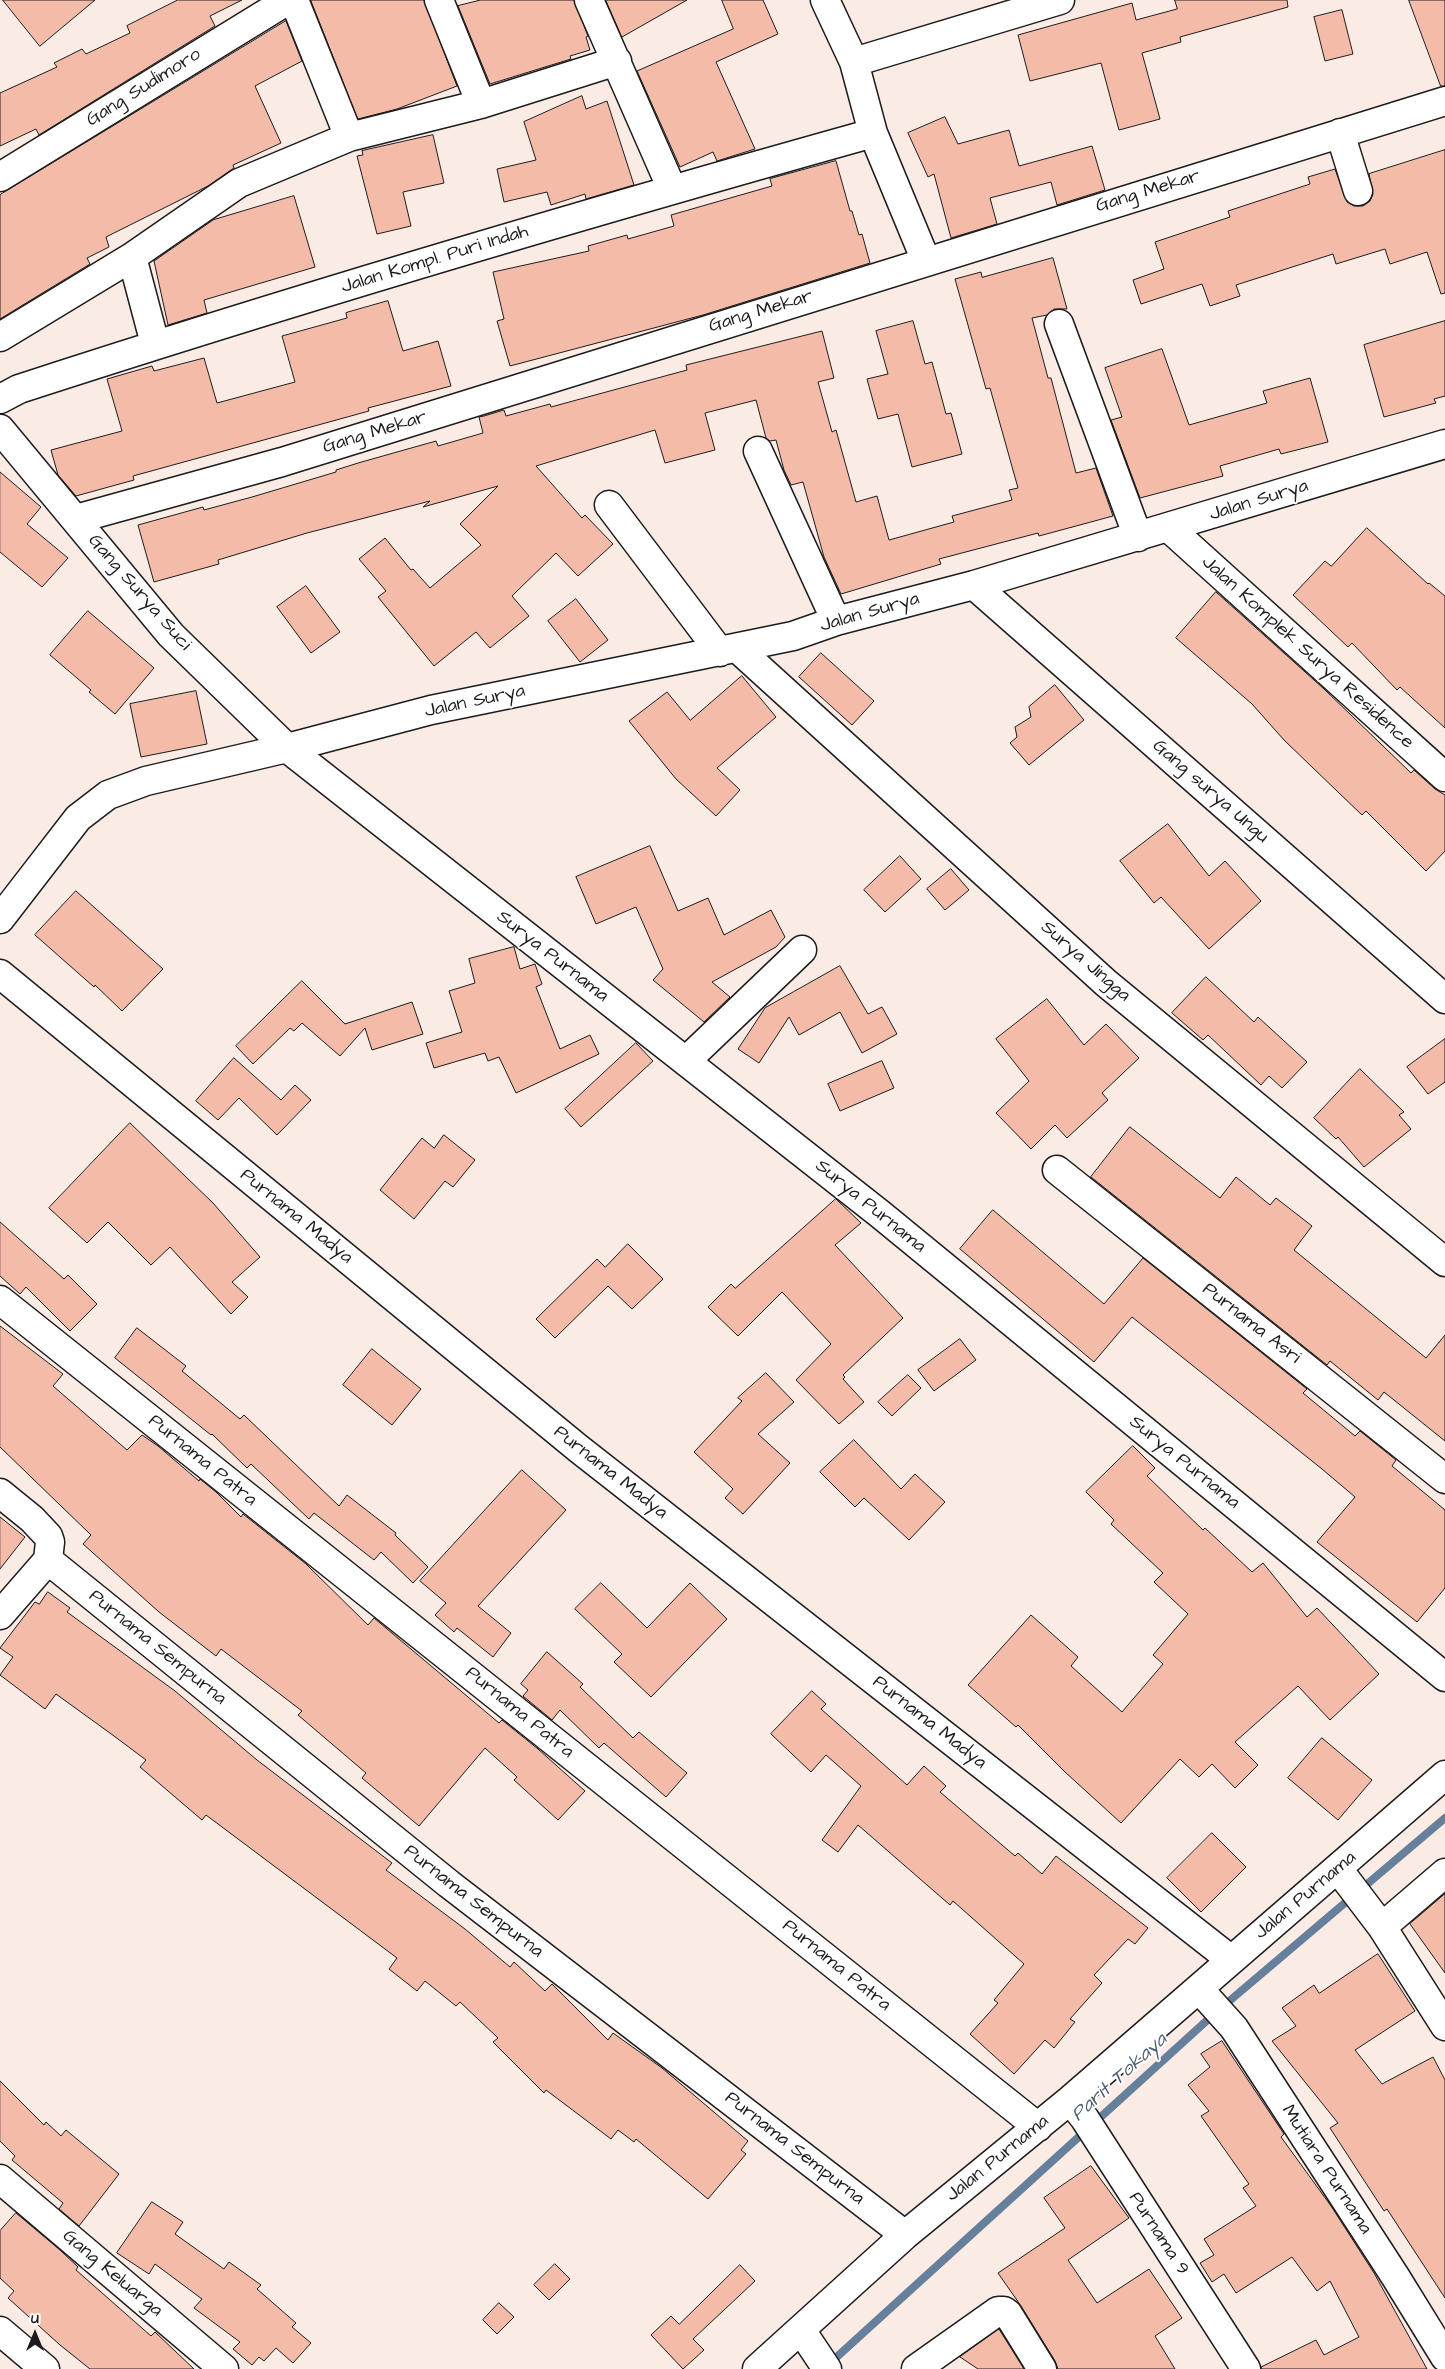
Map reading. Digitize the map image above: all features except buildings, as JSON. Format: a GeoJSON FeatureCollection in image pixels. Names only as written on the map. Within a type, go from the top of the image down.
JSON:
{"type":"FeatureCollection","features":[{"type":"Feature","properties":{"kind":"street","name":"Gang Sudimoro"},"geometry":{"type":"LineString","coordinates":[[0,177],[288,0]]}},
{"type":"Feature","properties":{"kind":"street"},"geometry":{"type":"LineString","coordinates":[[294,0],[349,137]]}},
{"type":"Feature","properties":{"kind":"street"},"geometry":{"type":"LineString","coordinates":[[438,0],[481,104]]}},
{"type":"Feature","properties":{"kind":"street"},"geometry":{"type":"LineString","coordinates":[[589,0],[672,189]]}},
{"type":"Feature","properties":{"kind":"street"},"geometry":{"type":"LineString","coordinates":[[825,0],[854,62],[873,133],[926,261]]}},
{"type":"Feature","properties":{"kind":"street"},"geometry":{"type":"LineString","coordinates":[[854,62],[1060,0]]}},
{"type":"Feature","properties":{"kind":"street"},"geometry":{"type":"LineString","coordinates":[[0,338],[132,257],[239,183],[349,137],[481,104],[616,61]]}},
{"type":"Feature","properties":{"kind":"street","name":"Gang Mekar"},"geometry":{"type":"LineString","coordinates":[[76,520],[282,462],[1445,101]]}},
{"type":"Feature","properties":{"kind":"street","name":"Jalan Kompl. Puri Indah"},"geometry":{"type":"LineString","coordinates":[[0,400],[19,389],[156,344],[672,189],[873,133]]}},
{"type":"Feature","properties":{"kind":"street"},"geometry":{"type":"LineString","coordinates":[[1340,134],[1358,191]]}},
{"type":"Feature","properties":{"kind":"street"},"geometry":{"type":"LineString","coordinates":[[132,257],[156,344]]}},
{"type":"Feature","properties":{"kind":"street"},"geometry":{"type":"LineString","coordinates":[[1059,324],[1138,536]]}},
{"type":"Feature","properties":{"kind":"street","name":"Gang Surya Suci"},"geometry":{"type":"LineString","coordinates":[[0,429],[171,635],[286,748]]}},
{"type":"Feature","properties":{"kind":"street","name":"Jalan Surya"},"geometry":{"type":"LineString","coordinates":[[0,919],[78,818],[108,795],[146,781],[286,748],[431,710],[793,636],[836,620],[974,585],[1445,444]]}},
{"type":"Feature","properties":{"kind":"street"},"geometry":{"type":"LineString","coordinates":[[758,451],[836,620]]}},
{"type":"Feature","properties":{"kind":"street","name":"Surya Jingga"},"geometry":{"type":"LineString","coordinates":[[609,505],[729,650],[1106,983],[1445,1262]]}},
{"type":"Feature","properties":{"kind":"street","name":"Jalan Komplek Surya Residence"},"geometry":{"type":"LineString","coordinates":[[1169,528],[1445,777]]}},
{"type":"Feature","properties":{"kind":"street","name":"Gang surya Ungu"},"geometry":{"type":"LineString","coordinates":[[974,585],[1445,999]]}},
{"type":"Feature","properties":{"kind":"street","name":"Surya Purnama"},"geometry":{"type":"LineString","coordinates":[[286,748],[880,1214],[1445,1677]]}},
{"type":"Feature","properties":{"kind":"street"},"geometry":{"type":"LineString","coordinates":[[686,1061],[802,950]]}},
{"type":"Feature","properties":{"kind":"street","name":"Purnama Madya"},"geometry":{"type":"LineString","coordinates":[[0,974],[579,1449],[1230,1959]]}},
{"type":"Feature","properties":{"kind":"street","name":"Purnama Asri"},"geometry":{"type":"LineString","coordinates":[[1057,1170],[1445,1479]]}},
{"type":"Feature","properties":{"kind":"street","name":"Purnama Patra"},"geometry":{"type":"LineString","coordinates":[[0,1300],[1038,2127]]}},
{"type":"Feature","properties":{"kind":"street"},"geometry":{"type":"LineString","coordinates":[[0,1493],[32,1518],[48,1536],[50,1548],[48,1560],[0,1615]]}},
{"type":"Feature","properties":{"kind":"street","name":"Purnama Sempurna"},"geometry":{"type":"LineString","coordinates":[[48,1560],[449,1884],[905,2235]]}},
{"type":"Feature","properties":{"kind":"street","name":"Jalan Purnama"},"geometry":{"type":"LineString","coordinates":[[758,2369],[813,2349],[905,2235],[1038,2127],[1077,2110],[1206,1996],[1230,1959],[1346,1879],[1445,1774]]}},
{"type":"Feature","properties":{"kind":"street"},"geometry":{"type":"LineString","coordinates":[[1377,1921],[1445,1873]]}},
{"type":"Feature","properties":{"kind":"street"},"geometry":{"type":"LineString","coordinates":[[1346,1879],[1377,1921],[1445,2026]]}},
{"type":"Feature","properties":{"kind":"street","name":"Mutiara Purnama"},"geometry":{"type":"LineString","coordinates":[[1206,1996],[1234,2028],[1395,2276],[1445,2357]]}},
{"type":"Feature","properties":{"kind":"street","name":"Purnama 9"},"geometry":{"type":"LineString","coordinates":[[1077,2110],[1246,2369]]}},
{"type":"Feature","properties":{"kind":"street","name":"Gang Keluarga"},"geometry":{"type":"LineString","coordinates":[[1,2182],[224,2369]]}},
{"type":"Feature","properties":{"kind":"street"},"geometry":{"type":"LineString","coordinates":[[916,2369],[993,2313],[1004,2311],[1013,2321],[1042,2369]]}},
{"type":"Feature","properties":{"kind":"street"},"geometry":{"type":"LineString","coordinates":[[0,2331],[44,2369]]}},
{"type":"Feature","properties":{"kind":"waterway","name":"Parit Tokaya"},"geometry":{"type":"LineString","coordinates":[[829,2364],[1214,2014],[1445,1818]]}}]}
